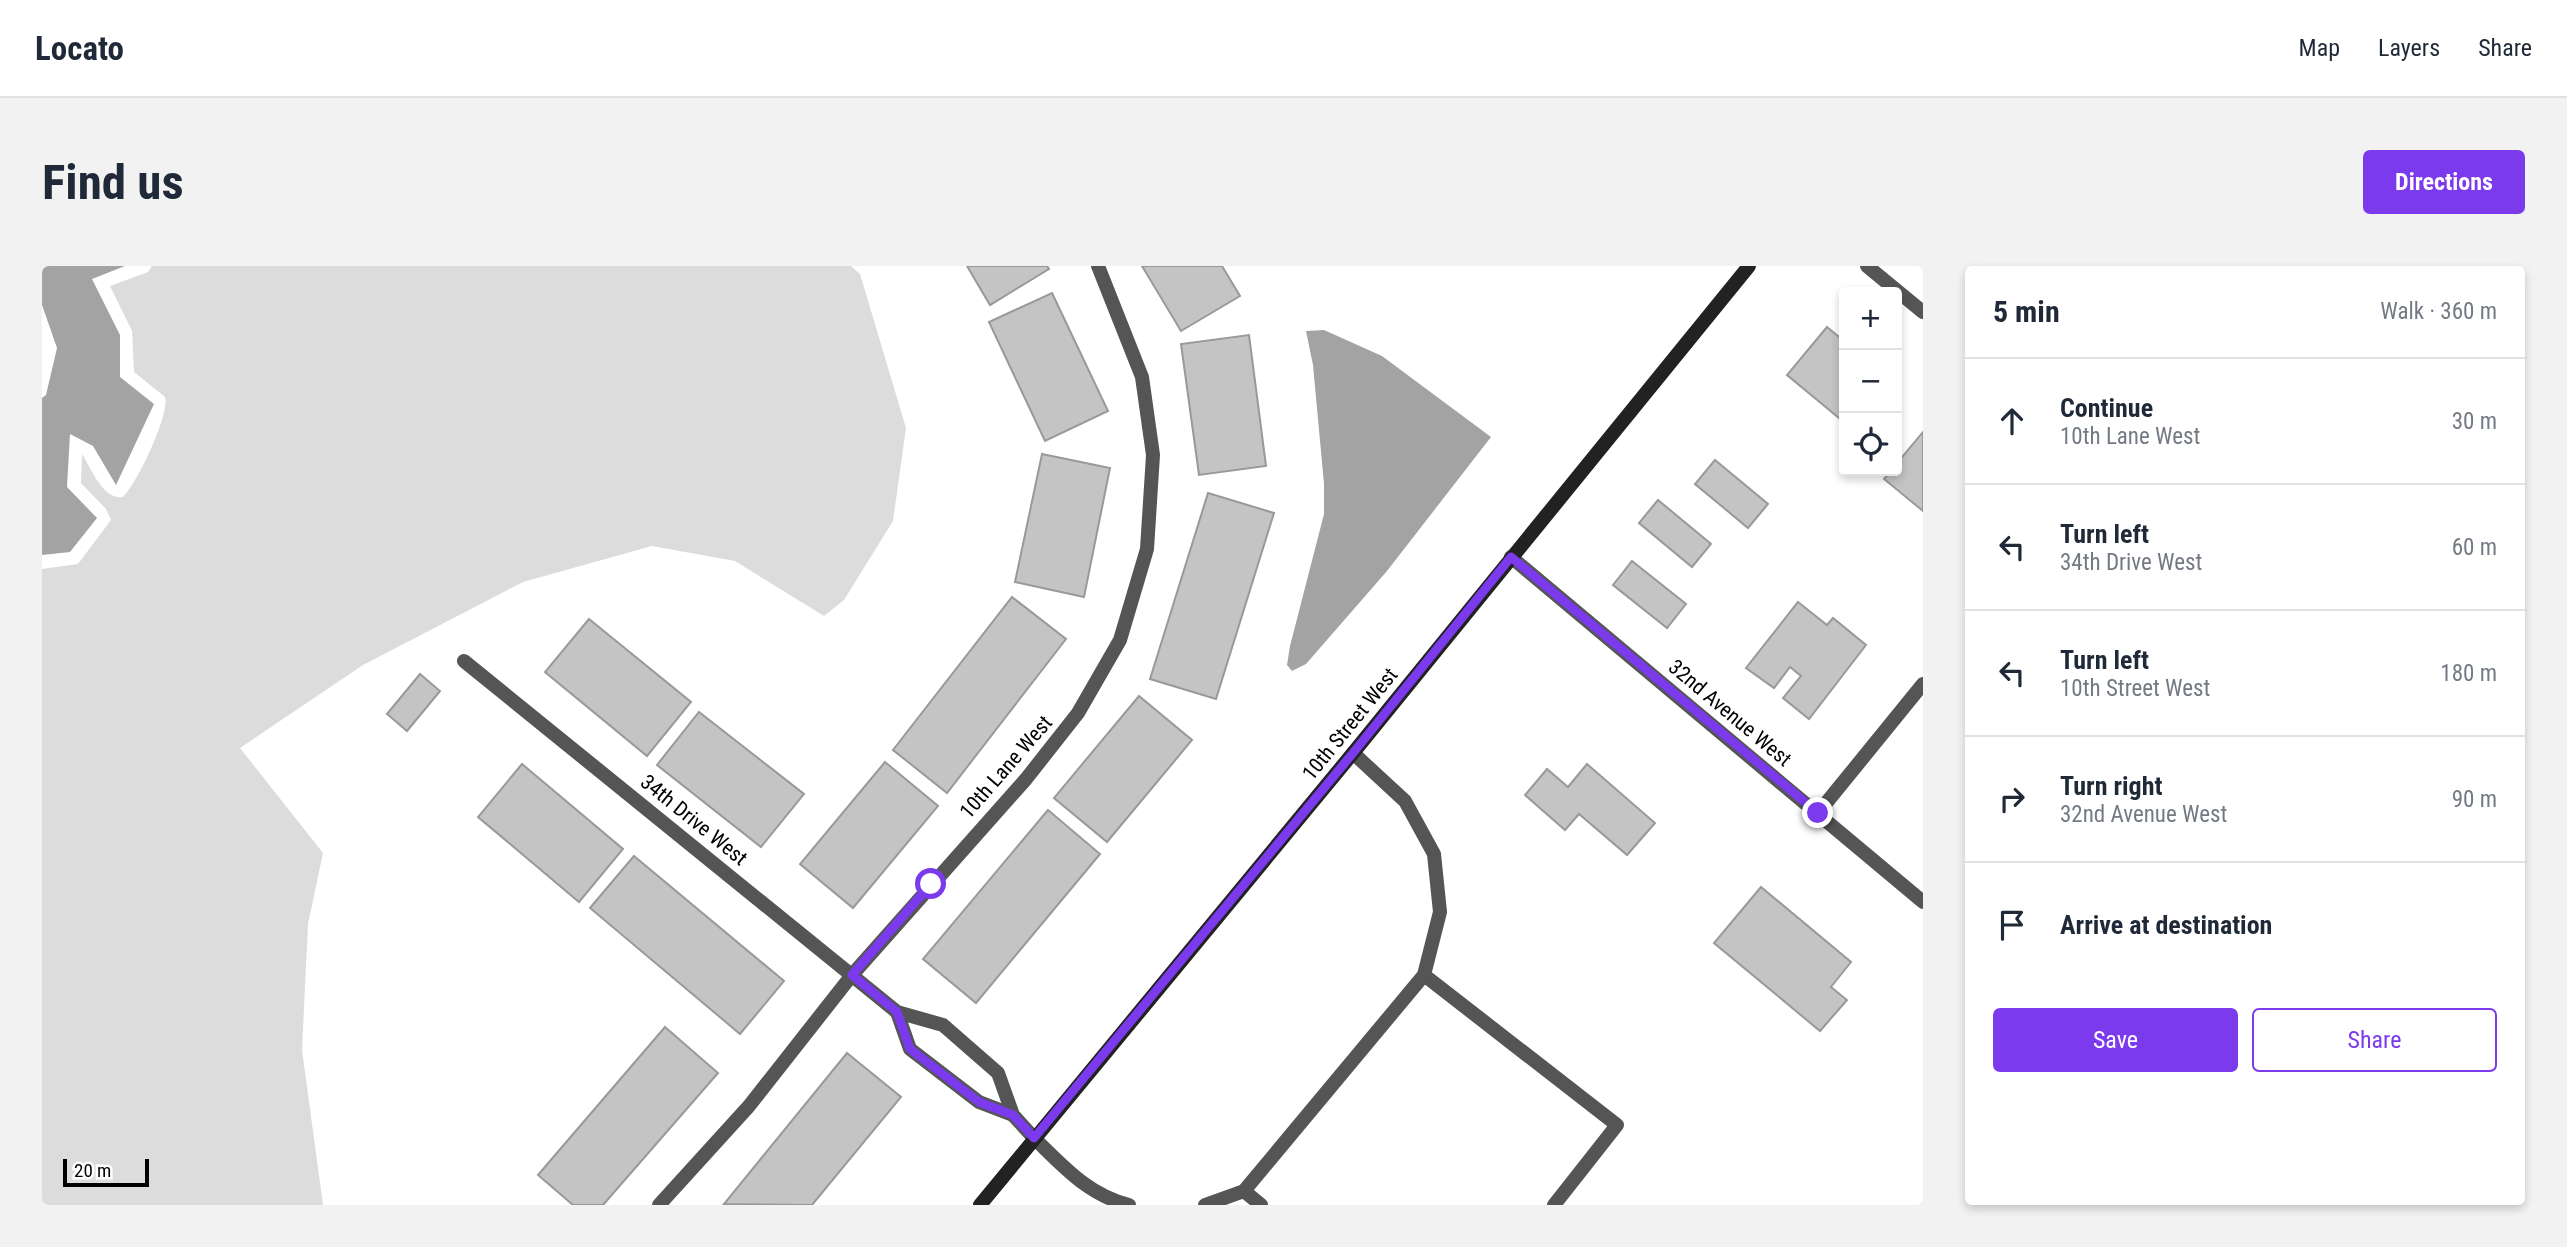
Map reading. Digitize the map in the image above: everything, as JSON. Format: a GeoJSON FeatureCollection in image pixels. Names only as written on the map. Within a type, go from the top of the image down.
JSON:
{"type":"FeatureCollection","features":[{"type":"Feature","properties":{"kind":"street","name":"10th Lane West"},"geometry":{"type":"LineString","coordinates":[[659,1205],[749,1106],[852,975],[1026,779],[1078,713],[1120,640],[1147,549],[1153,455],[1142,377],[1098,266]]}},
{"type":"Feature","properties":{"kind":"street","name":"10th Street West"},"geometry":{"type":"LineString","coordinates":[[980,1205],[1353,753],[1749,266]]}},
{"type":"Feature","properties":{"kind":"street"},"geometry":{"type":"LineString","coordinates":[[1867,266],[1923,312]]}},
{"type":"Feature","properties":{"kind":"street","name":"32nd Avenue West"},"geometry":{"type":"LineString","coordinates":[[1511,557],[1923,902]]}},
{"type":"Feature","properties":{"kind":"street","name":"34th Drive West"},"geometry":{"type":"LineString","coordinates":[[464,661],[897,1012],[943,1025],[998,1073],[1013,1115],[1034,1138],[1081,1183],[1105,1199],[1129,1205]]}},
{"type":"Feature","properties":{"kind":"street"},"geometry":{"type":"LineString","coordinates":[[1818,813],[1923,684]]}},
{"type":"Feature","properties":{"kind":"street"},"geometry":{"type":"LineString","coordinates":[[1205,1205],[1244,1191],[1424,975],[1440,912],[1434,854],[1405,801],[1353,753]]}},
{"type":"Feature","properties":{"kind":"street"},"geometry":{"type":"LineString","coordinates":[[1424,975],[1617,1125],[1554,1205]]}},
{"type":"Feature","properties":{"kind":"street","name":"34th Drive West"},"geometry":{"type":"LineString","coordinates":[[897,1012],[910,1049],[979,1102],[1013,1115]]}},
{"type":"Feature","properties":{"kind":"street"},"geometry":{"type":"LineString","coordinates":[[1244,1191],[1261,1205]]}},
{"type":"Feature","properties":{"kind":"shaded area"},"geometry":{"type":"Polygon","coordinates":[[[42,266],[125,266],[92,279],[120,335],[120,377],[154,404],[116,485],[93,446],[70,434],[67,487],[97,518],[70,552],[42,555],[42,398],[46,395],[57,348],[42,305],[42,266]]]}},
{"type":"Feature","properties":{"kind":"shaded area"},"geometry":{"type":"Polygon","coordinates":[[[152,266],[851,266],[860,274],[906,428],[893,521],[844,600],[824,616],[735,561],[652,546],[523,582],[363,665],[240,748],[323,853],[308,924],[302,1050],[323,1205],[42,1205],[42,569],[78,564],[111,520],[106,509],[81,483],[82,454],[104,489],[116,497],[123,497],[136,478],[158,433],[165,397],[134,372],[132,331],[110,286],[148,272],[152,266]]]}},
{"type":"Feature","properties":{"kind":"shaded area"},"geometry":{"type":"Polygon","coordinates":[[[1324,330],[1382,356],[1491,437],[1387,571],[1306,664],[1292,671],[1287,665],[1290,646],[1324,514],[1324,484],[1313,365],[1306,331],[1324,330]]]}},
{"type":"Feature","properties":{"kind":"building"},"geometry":{"type":"Polygon","coordinates":[[[967,266],[1047,266],[1049,269],[990,305],[967,266]]]}},
{"type":"Feature","properties":{"kind":"building"},"geometry":{"type":"Polygon","coordinates":[[[1142,266],[1222,266],[1240,296],[1181,331],[1142,266]]]}},
{"type":"Feature","properties":{"kind":"building"},"geometry":{"type":"Polygon","coordinates":[[[1052,293],[1108,411],[1045,441],[989,322],[1052,293]]]}},
{"type":"Feature","properties":{"kind":"building"},"geometry":{"type":"Polygon","coordinates":[[[1827,327],[1839,337],[1839,418],[1787,375],[1827,327]]]}},
{"type":"Feature","properties":{"kind":"building"},"geometry":{"type":"Polygon","coordinates":[[[1249,335],[1266,466],[1199,475],[1181,344],[1249,335]]]}},
{"type":"Feature","properties":{"kind":"building"},"geometry":{"type":"Polygon","coordinates":[[[1923,432],[1923,511],[1884,479],[1887,476],[1902,476],[1902,457],[1923,432]]]}},
{"type":"Feature","properties":{"kind":"building"},"geometry":{"type":"Polygon","coordinates":[[[1042,454],[1110,468],[1084,597],[1015,582],[1042,454]]]}},
{"type":"Feature","properties":{"kind":"building"},"geometry":{"type":"Polygon","coordinates":[[[1715,460],[1768,504],[1748,528],[1695,484],[1715,460]]]}},
{"type":"Feature","properties":{"kind":"building"},"geometry":{"type":"Polygon","coordinates":[[[1208,493],[1274,513],[1216,699],[1150,679],[1208,493]]]}},
{"type":"Feature","properties":{"kind":"building"},"geometry":{"type":"Polygon","coordinates":[[[1658,500],[1711,544],[1692,567],[1639,523],[1658,500]]]}},
{"type":"Feature","properties":{"kind":"building"},"geometry":{"type":"Polygon","coordinates":[[[1632,561],[1686,604],[1667,628],[1613,585],[1632,561]]]}},
{"type":"Feature","properties":{"kind":"building"},"geometry":{"type":"Polygon","coordinates":[[[1012,597],[1066,639],[947,793],[893,750],[1012,597]]]}},
{"type":"Feature","properties":{"kind":"building"},"geometry":{"type":"Polygon","coordinates":[[[1798,602],[1827,625],[1833,618],[1866,645],[1809,719],[1783,698],[1801,676],[1790,667],[1774,688],[1746,668],[1798,602]]]}},
{"type":"Feature","properties":{"kind":"building"},"geometry":{"type":"Polygon","coordinates":[[[589,619],[691,702],[647,756],[545,672],[589,619]]]}},
{"type":"Feature","properties":{"kind":"building"},"geometry":{"type":"Polygon","coordinates":[[[420,674],[440,691],[407,731],[387,714],[420,674]]]}},
{"type":"Feature","properties":{"kind":"building"},"geometry":{"type":"Polygon","coordinates":[[[1139,696],[1192,740],[1107,842],[1054,798],[1139,696]]]}},
{"type":"Feature","properties":{"kind":"building"},"geometry":{"type":"Polygon","coordinates":[[[699,712],[804,794],[761,847],[657,765],[699,712]]]}},
{"type":"Feature","properties":{"kind":"building"},"geometry":{"type":"Polygon","coordinates":[[[885,762],[938,806],[853,908],[800,864],[885,762]]]}},
{"type":"Feature","properties":{"kind":"building"},"geometry":{"type":"Polygon","coordinates":[[[522,764],[623,849],[579,902],[478,817],[522,764]]]}},
{"type":"Feature","properties":{"kind":"building"},"geometry":{"type":"Polygon","coordinates":[[[1587,764],[1655,823],[1627,855],[1579,814],[1565,830],[1525,795],[1547,769],[1568,787],[1587,764]]]}},
{"type":"Feature","properties":{"kind":"building"},"geometry":{"type":"Polygon","coordinates":[[[1048,810],[1100,854],[976,1003],[923,959],[1048,810]]]}},
{"type":"Feature","properties":{"kind":"building"},"geometry":{"type":"Polygon","coordinates":[[[634,856],[784,981],[740,1034],[590,908],[634,856]]]}},
{"type":"Feature","properties":{"kind":"building"},"geometry":{"type":"Polygon","coordinates":[[[1761,887],[1851,962],[1831,987],[1847,1000],[1820,1031],[1714,943],[1761,887]]]}},
{"type":"Feature","properties":{"kind":"building"},"geometry":{"type":"Polygon","coordinates":[[[665,1027],[718,1073],[603,1205],[573,1205],[538,1175],[665,1027]]]}},
{"type":"Feature","properties":{"kind":"building"},"geometry":{"type":"Polygon","coordinates":[[[847,1053],[901,1097],[812,1205],[724,1204],[847,1053]]]}},
{"type":"Feature","properties":{"kind":"route"},"geometry":{"type":"LineString","coordinates":[[931,884],[852,975],[897,1012],[910,1049],[979,1102],[1013,1115],[1034,1138],[1353,753],[1511,557],[1818,813]]}}]}
